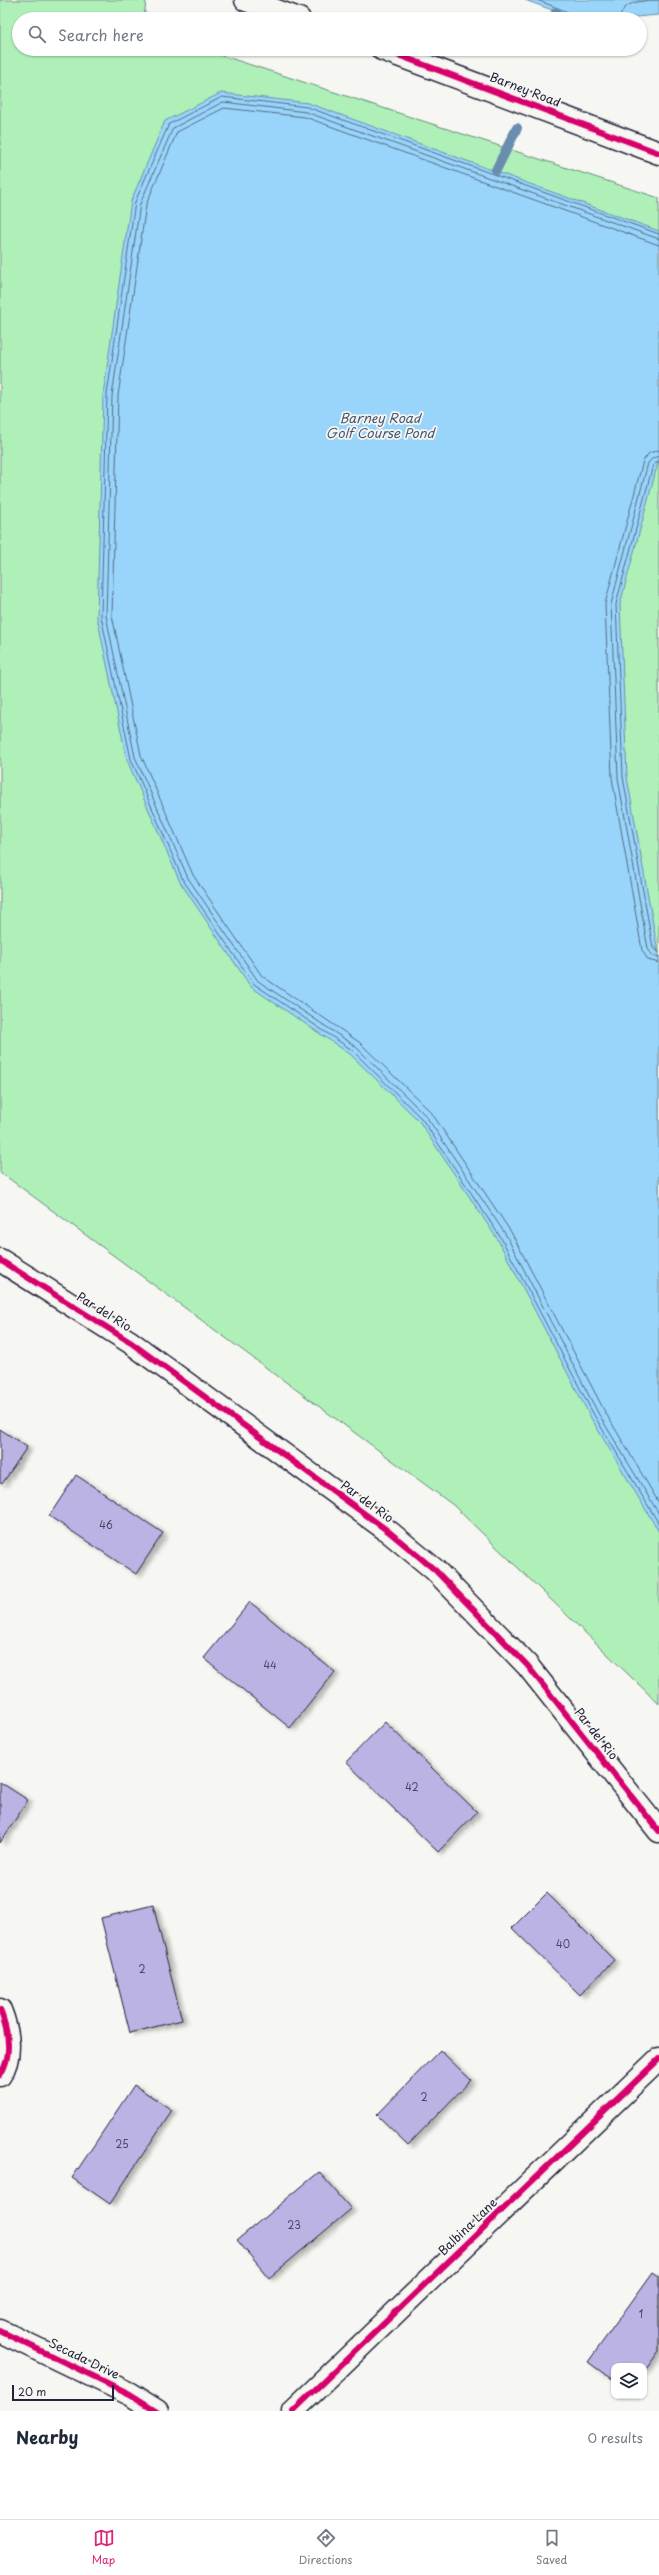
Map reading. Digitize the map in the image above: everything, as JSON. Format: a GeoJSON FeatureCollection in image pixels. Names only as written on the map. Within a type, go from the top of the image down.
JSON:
{"type":"FeatureCollection","features":[{"type":"Feature","properties":{"kind":"street"},"geometry":{"type":"LineString","coordinates":[[246,0],[279,12]]}},
{"type":"Feature","properties":{"kind":"street","name":"Barney Road"},"geometry":{"type":"LineString","coordinates":[[401,56],[659,153]]}},
{"type":"Feature","properties":{"kind":"street","name":"Par del Rio"},"geometry":{"type":"LineString","coordinates":[[0,1260],[130,1342],[388,1531],[435,1570],[527,1665],[659,1831]]}},
{"type":"Feature","properties":{"kind":"street"},"geometry":{"type":"LineString","coordinates":[[0,2010],[8,2032],[5,2067],[0,2074]]}},
{"type":"Feature","properties":{"kind":"street","name":"Balbina Lane"},"geometry":{"type":"LineString","coordinates":[[293,2411],[659,2059]]}},
{"type":"Feature","properties":{"kind":"street","name":"Secada Drive"},"geometry":{"type":"LineString","coordinates":[[0,2330],[130,2394],[157,2411]]}},
{"type":"Feature","properties":{"kind":"green space"},"geometry":{"type":"Polygon","coordinates":[[[0,0],[146,0],[145,12],[12,12],[12,56],[223,56],[659,198],[659,1704],[453,1505],[0,1172],[0,0]]]}},
{"type":"Feature","properties":{"kind":"water"},"geometry":{"type":"Polygon","coordinates":[[[525,0],[659,0],[659,15],[647,16],[647,12],[557,12],[525,0]]]}},
{"type":"Feature","properties":{"kind":"water","name":"Barney Road Golf Course Pond"},"geometry":{"type":"Polygon","coordinates":[[[221,93],[308,103],[659,231],[659,459],[620,604],[627,777],[659,958],[659,1532],[591,1418],[498,1240],[419,1121],[350,1054],[251,987],[180,882],[127,760],[97,617],[103,395],[131,201],[165,121],[221,93]]]}},
{"type":"Feature","properties":{"kind":"building"},"geometry":{"type":"Polygon","coordinates":[[[0,1429],[27,1447],[2,1484],[0,1483],[0,1429]]]}},
{"type":"Feature","properties":{"kind":"building"},"geometry":{"type":"Polygon","coordinates":[[[76,1475],[163,1533],[136,1574],[49,1516],[76,1475]]]}},
{"type":"Feature","properties":{"kind":"building"},"geometry":{"type":"Polygon","coordinates":[[[250,1602],[335,1672],[290,1728],[204,1658],[250,1602]]]}},
{"type":"Feature","properties":{"kind":"building"},"geometry":{"type":"Polygon","coordinates":[[[385,1722],[477,1812],[438,1852],[346,1762],[385,1722]]]}},
{"type":"Feature","properties":{"kind":"building"},"geometry":{"type":"Polygon","coordinates":[[[0,1782],[28,1800],[0,1843],[0,1782]]]}},
{"type":"Feature","properties":{"kind":"building"},"geometry":{"type":"Polygon","coordinates":[[[547,1893],[614,1960],[580,1995],[512,1928],[547,1893]]]}},
{"type":"Feature","properties":{"kind":"building"},"geometry":{"type":"Polygon","coordinates":[[[153,1905],[182,2020],[130,2033],[101,1918],[153,1905]]]}},
{"type":"Feature","properties":{"kind":"building"},"geometry":{"type":"Polygon","coordinates":[[[440,2050],[471,2080],[408,2145],[377,2115],[440,2050]]]}},
{"type":"Feature","properties":{"kind":"building"},"geometry":{"type":"Polygon","coordinates":[[[134,2085],[172,2110],[110,2204],[72,2178],[134,2085]]]}},
{"type":"Feature","properties":{"kind":"building"},"geometry":{"type":"Polygon","coordinates":[[[319,2172],[351,2209],[269,2278],[237,2240],[319,2172]]]}},
{"type":"Feature","properties":{"kind":"building"},"geometry":{"type":"Polygon","coordinates":[[[653,2272],[659,2276],[659,2351],[647,2368],[647,2363],[611,2363],[611,2379],[588,2362],[653,2272]]]}},
{"type":"Feature","properties":{"kind":"waterway"},"geometry":{"type":"LineString","coordinates":[[496,170],[517,128]]}},
{"type":"Feature","properties":{"kind":"cycle path"},"geometry":{"type":"LineString","coordinates":[[401,56],[659,153]]}},
{"type":"Feature","properties":{"kind":"cycle path"},"geometry":{"type":"LineString","coordinates":[[0,1260],[130,1342],[388,1531],[435,1570],[527,1665],[659,1831]]}},
{"type":"Feature","properties":{"kind":"cycle path"},"geometry":{"type":"LineString","coordinates":[[0,2010],[8,2043],[7,2060],[0,2075]]}},
{"type":"Feature","properties":{"kind":"cycle path"},"geometry":{"type":"LineString","coordinates":[[293,2411],[659,2059]]}},
{"type":"Feature","properties":{"kind":"cycle path"},"geometry":{"type":"LineString","coordinates":[[0,2331],[130,2394],[157,2411]]}}]}
